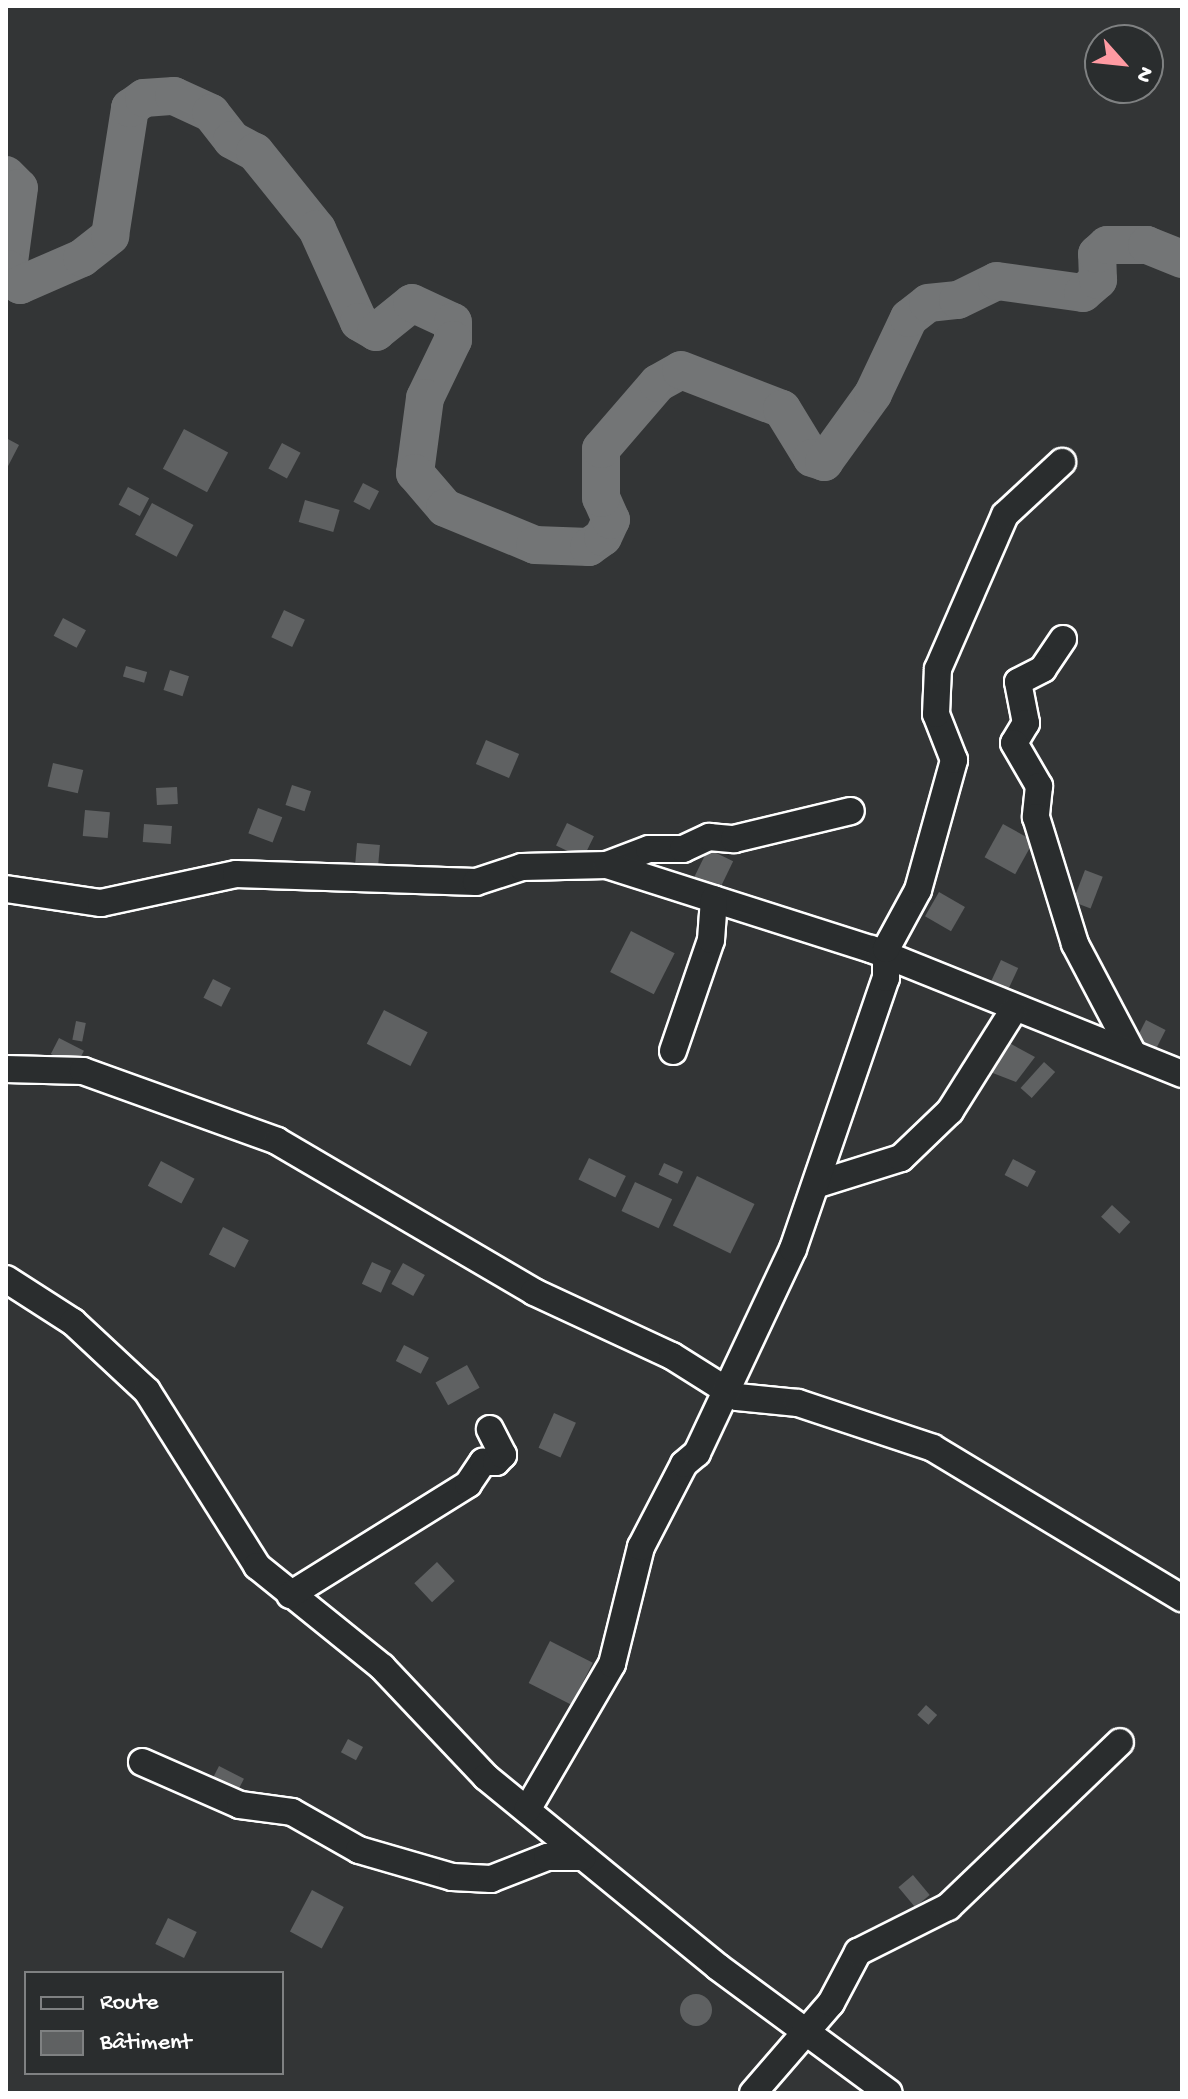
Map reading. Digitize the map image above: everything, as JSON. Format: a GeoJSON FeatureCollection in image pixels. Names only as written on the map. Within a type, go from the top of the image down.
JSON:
{"type":"FeatureCollection","features":[{"type":"Feature","properties":{"kind":"street"},"geometry":{"type":"LineString","coordinates":[[527,1810],[612,1664],[641,1547],[726,1392],[818,1184],[886,978],[886,956],[918,890],[954,760],[936,714],[938,669],[1005,515],[1062,462]]}},
{"type":"Feature","properties":{"kind":"street"},"geometry":{"type":"LineString","coordinates":[[1063,639],[1043,669],[1018,682],[1026,723],[1014,743],[1039,786],[1036,817],[1075,944],[1132,1052]]}},
{"type":"Feature","properties":{"kind":"street"},"geometry":{"type":"LineString","coordinates":[[607,865],[649,849],[683,849],[709,837],[734,839],[851,811]]}},
{"type":"Feature","properties":{"kind":"street"},"geometry":{"type":"LineString","coordinates":[[6,889],[101,903],[236,874],[476,882],[522,867],[607,865],[886,956],[1013,1011],[1132,1052],[1182,1074]]}},
{"type":"Feature","properties":{"kind":"street"},"geometry":{"type":"LineString","coordinates":[[673,1051],[711,940],[714,899]]}},
{"type":"Feature","properties":{"kind":"street"},"geometry":{"type":"LineString","coordinates":[[818,1184],[901,1158],[950,1111],[1013,1011]]}},
{"type":"Feature","properties":{"kind":"street"},"geometry":{"type":"LineString","coordinates":[[6,1069],[83,1071],[277,1141],[534,1292],[672,1356],[726,1392],[798,1403],[933,1448],[1182,1598]]}},
{"type":"Feature","properties":{"kind":"street"},"geometry":{"type":"LineString","coordinates":[[6,1279],[73,1322],[147,1391],[257,1566],[382,1667],[440,1734],[583,1857],[889,2093]]}},
{"type":"Feature","properties":{"kind":"street"},"geometry":{"type":"LineString","coordinates":[[290,1595],[468,1484],[483,1462],[496,1462],[503,1455],[490,1429]]}},
{"type":"Feature","properties":{"kind":"street"},"geometry":{"type":"LineString","coordinates":[[753,2093],[805,2028],[831,2003],[858,1952],[948,1907],[1120,1742]]}},
{"type":"Feature","properties":{"kind":"street"},"geometry":{"type":"LineString","coordinates":[[142,1762],[240,1805],[292,1812],[359,1850],[452,1877],[491,1879],[547,1857],[583,1857]]}},
{"type":"Feature","properties":{"kind":"building"},"geometry":{"type":"Polygon","coordinates":[[[184,429],[228,452],[207,492],[163,469],[184,429]]]}},
{"type":"Feature","properties":{"kind":"building"},"geometry":{"type":"Polygon","coordinates":[[[6,438],[19,445],[6,470],[6,438]]]}},
{"type":"Feature","properties":{"kind":"building"},"geometry":{"type":"Polygon","coordinates":[[[282,443],[301,453],[287,478],[268,469],[282,443]]]}},
{"type":"Feature","properties":{"kind":"building"},"geometry":{"type":"Polygon","coordinates":[[[363,483],[379,491],[370,510],[353,502],[363,483]]]}},
{"type":"Feature","properties":{"kind":"building"},"geometry":{"type":"Polygon","coordinates":[[[128,487],[149,498],[140,516],[119,505],[128,487]]]}},
{"type":"Feature","properties":{"kind":"building"},"geometry":{"type":"Polygon","coordinates":[[[305,500],[340,510],[333,532],[299,522],[305,500]]]}},
{"type":"Feature","properties":{"kind":"building"},"geometry":{"type":"Polygon","coordinates":[[[152,503],[193,525],[177,557],[135,535],[152,503]]]}},
{"type":"Feature","properties":{"kind":"building"},"geometry":{"type":"Polygon","coordinates":[[[284,610],[305,620],[292,647],[271,637],[284,610]]]}},
{"type":"Feature","properties":{"kind":"building"},"geometry":{"type":"Polygon","coordinates":[[[63,618],[86,630],[77,648],[54,636],[63,618]]]}},
{"type":"Feature","properties":{"kind":"building"},"geometry":{"type":"Polygon","coordinates":[[[126,666],[147,672],[144,683],[123,677],[126,666]]]}},
{"type":"Feature","properties":{"kind":"building"},"geometry":{"type":"Polygon","coordinates":[[[170,670],[189,676],[183,696],[164,690],[170,670]]]}},
{"type":"Feature","properties":{"kind":"building"},"geometry":{"type":"Polygon","coordinates":[[[486,740],[519,754],[509,778],[476,764],[486,740]]]}},
{"type":"Feature","properties":{"kind":"building"},"geometry":{"type":"Polygon","coordinates":[[[53,763],[83,770],[78,793],[48,786],[53,763]]]}},
{"type":"Feature","properties":{"kind":"building"},"geometry":{"type":"Polygon","coordinates":[[[292,785],[311,791],[305,811],[286,805],[292,785]]]}},
{"type":"Feature","properties":{"kind":"building"},"geometry":{"type":"Polygon","coordinates":[[[177,787],[178,804],[157,805],[156,788],[177,787]]]}},
{"type":"Feature","properties":{"kind":"building"},"geometry":{"type":"Polygon","coordinates":[[[258,808],[282,817],[273,843],[248,833],[258,808]]]}},
{"type":"Feature","properties":{"kind":"building"},"geometry":{"type":"Polygon","coordinates":[[[85,810],[110,812],[108,838],[83,836],[85,810]]]}},
{"type":"Feature","properties":{"kind":"building"},"geometry":{"type":"Polygon","coordinates":[[[567,823],[594,836],[583,859],[556,845],[567,823]]]}},
{"type":"Feature","properties":{"kind":"building"},"geometry":{"type":"Polygon","coordinates":[[[144,824],[172,826],[171,844],[143,842],[144,824]]]}},
{"type":"Feature","properties":{"kind":"building"},"geometry":{"type":"Polygon","coordinates":[[[1003,824],[1034,841],[1015,874],[985,857],[1003,824]]]}},
{"type":"Feature","properties":{"kind":"building"},"geometry":{"type":"Polygon","coordinates":[[[357,843],[380,845],[378,872],[355,870],[357,843]]]}},
{"type":"Feature","properties":{"kind":"building"},"geometry":{"type":"Polygon","coordinates":[[[708,849],[733,861],[720,889],[694,877],[708,849]]]}},
{"type":"Feature","properties":{"kind":"building"},"geometry":{"type":"Polygon","coordinates":[[[1085,870],[1103,877],[1091,909],[1073,902],[1085,870]]]}},
{"type":"Feature","properties":{"kind":"building"},"geometry":{"type":"Polygon","coordinates":[[[939,892],[965,907],[951,931],[925,916],[939,892]]]}},
{"type":"Feature","properties":{"kind":"building"},"geometry":{"type":"Polygon","coordinates":[[[631,931],[675,953],[654,994],[610,972],[631,931]]]}},
{"type":"Feature","properties":{"kind":"building"},"geometry":{"type":"Polygon","coordinates":[[[1001,960],[1018,968],[1004,998],[987,990],[1001,960]]]}},
{"type":"Feature","properties":{"kind":"building"},"geometry":{"type":"Polygon","coordinates":[[[213,979],[231,988],[221,1007],[203,998],[213,979]]]}},
{"type":"Feature","properties":{"kind":"building"},"geometry":{"type":"Polygon","coordinates":[[[384,1010],[428,1032],[410,1066],[367,1044],[384,1010]]]}},
{"type":"Feature","properties":{"kind":"building"},"geometry":{"type":"Polygon","coordinates":[[[1146,1020],[1166,1030],[1154,1053],[1134,1043],[1146,1020]]]}},
{"type":"Feature","properties":{"kind":"building"},"geometry":{"type":"Polygon","coordinates":[[[76,1021],[86,1023],[82,1042],[72,1040],[76,1021]]]}},
{"type":"Feature","properties":{"kind":"building"},"geometry":{"type":"Polygon","coordinates":[[[59,1038],[84,1051],[76,1067],[51,1054],[59,1038]]]}},
{"type":"Feature","properties":{"kind":"building"},"geometry":{"type":"Polygon","coordinates":[[[1002,1039],[1035,1057],[1016,1082],[985,1070],[1002,1039]]]}},
{"type":"Feature","properties":{"kind":"building"},"geometry":{"type":"Polygon","coordinates":[[[1044,1062],[1055,1072],[1032,1098],[1021,1088],[1044,1062]]]}},
{"type":"Feature","properties":{"kind":"building"},"geometry":{"type":"Polygon","coordinates":[[[589,1158],[626,1176],[615,1198],[578,1180],[589,1158]]]}},
{"type":"Feature","properties":{"kind":"building"},"geometry":{"type":"Polygon","coordinates":[[[1013,1159],[1036,1171],[1028,1187],[1005,1175],[1013,1159]]]}},
{"type":"Feature","properties":{"kind":"building"},"geometry":{"type":"Polygon","coordinates":[[[161,1161],[195,1179],[181,1204],[148,1186],[161,1161]]]}},
{"type":"Feature","properties":{"kind":"building"},"geometry":{"type":"Polygon","coordinates":[[[664,1163],[683,1172],[678,1184],[659,1175],[664,1163]]]}},
{"type":"Feature","properties":{"kind":"building"},"geometry":{"type":"Polygon","coordinates":[[[697,1176],[755,1204],[730,1253],[673,1225],[697,1176]]]}},
{"type":"Feature","properties":{"kind":"building"},"geometry":{"type":"Polygon","coordinates":[[[635,1182],[672,1199],[659,1228],[621,1211],[635,1182]]]}},
{"type":"Feature","properties":{"kind":"building"},"geometry":{"type":"Polygon","coordinates":[[[1112,1205],[1130,1222],[1119,1234],[1101,1217],[1112,1205]]]}},
{"type":"Feature","properties":{"kind":"building"},"geometry":{"type":"Polygon","coordinates":[[[223,1227],[249,1240],[235,1268],[209,1255],[223,1227]]]}},
{"type":"Feature","properties":{"kind":"building"},"geometry":{"type":"Polygon","coordinates":[[[372,1262],[391,1271],[381,1293],[362,1284],[372,1262]]]}},
{"type":"Feature","properties":{"kind":"building"},"geometry":{"type":"Polygon","coordinates":[[[403,1263],[425,1275],[413,1296],[391,1284],[403,1263]]]}},
{"type":"Feature","properties":{"kind":"building"},"geometry":{"type":"Polygon","coordinates":[[[404,1345],[429,1358],[421,1374],[396,1361],[404,1345]]]}},
{"type":"Feature","properties":{"kind":"building"},"geometry":{"type":"Polygon","coordinates":[[[467,1365],[480,1388],[448,1405],[436,1382],[467,1365]]]}},
{"type":"Feature","properties":{"kind":"building"},"geometry":{"type":"Polygon","coordinates":[[[554,1413],[576,1423],[560,1457],[539,1448],[554,1413]]]}},
{"type":"Feature","properties":{"kind":"building"},"geometry":{"type":"Polygon","coordinates":[[[437,1562],[455,1581],[432,1602],[414,1583],[437,1562]]]}},
{"type":"Feature","properties":{"kind":"building"},"geometry":{"type":"Polygon","coordinates":[[[550,1641],[593,1663],[571,1705],[529,1683],[550,1641]]]}},
{"type":"Feature","properties":{"kind":"building"},"geometry":{"type":"Polygon","coordinates":[[[926,1705],[937,1715],[928,1725],[917,1715],[926,1705]]]}},
{"type":"Feature","properties":{"kind":"building"},"geometry":{"type":"Polygon","coordinates":[[[348,1739],[363,1747],[356,1760],[341,1752],[348,1739]]]}},
{"type":"Feature","properties":{"kind":"building"},"geometry":{"type":"Polygon","coordinates":[[[219,1766],[244,1779],[234,1797],[209,1785],[219,1766]]]}},
{"type":"Feature","properties":{"kind":"building"},"geometry":{"type":"Polygon","coordinates":[[[913,1875],[930,1895],[915,1907],[898,1887],[913,1875]]]}},
{"type":"Feature","properties":{"kind":"building"},"geometry":{"type":"Polygon","coordinates":[[[312,1890],[344,1907],[322,1948],[290,1931],[312,1890]]]}},
{"type":"Feature","properties":{"kind":"building"},"geometry":{"type":"Polygon","coordinates":[[[168,1918],[197,1932],[184,1958],[155,1944],[168,1918]]]}},
{"type":"Feature","properties":{"kind":"building"},"geometry":{"type":"Polygon","coordinates":[[[696,1994],[707,1999],[712,2010],[707,2021],[696,2026],[685,2021],[680,2010],[685,1999],[696,1994]]]}},
{"type":"Feature","properties":{"kind":"waterway"},"geometry":{"type":"LineString","coordinates":[[6,175],[19,188],[8,269],[20,285],[82,258],[110,236],[130,108],[144,98],[174,96],[211,113],[232,140],[255,152],[317,229],[359,322],[376,332],[412,303],[453,322],[453,340],[425,398],[415,473],[445,508],[535,545],[589,547],[603,537],[611,520],[601,498],[601,449],[658,383],[681,370],[782,409],[812,458],[824,462],[873,394],[909,318],[928,303],[958,300],[997,281],[1083,293],[1098,280],[1097,254],[1107,245],[1147,245],[1182,259]]}}]}
